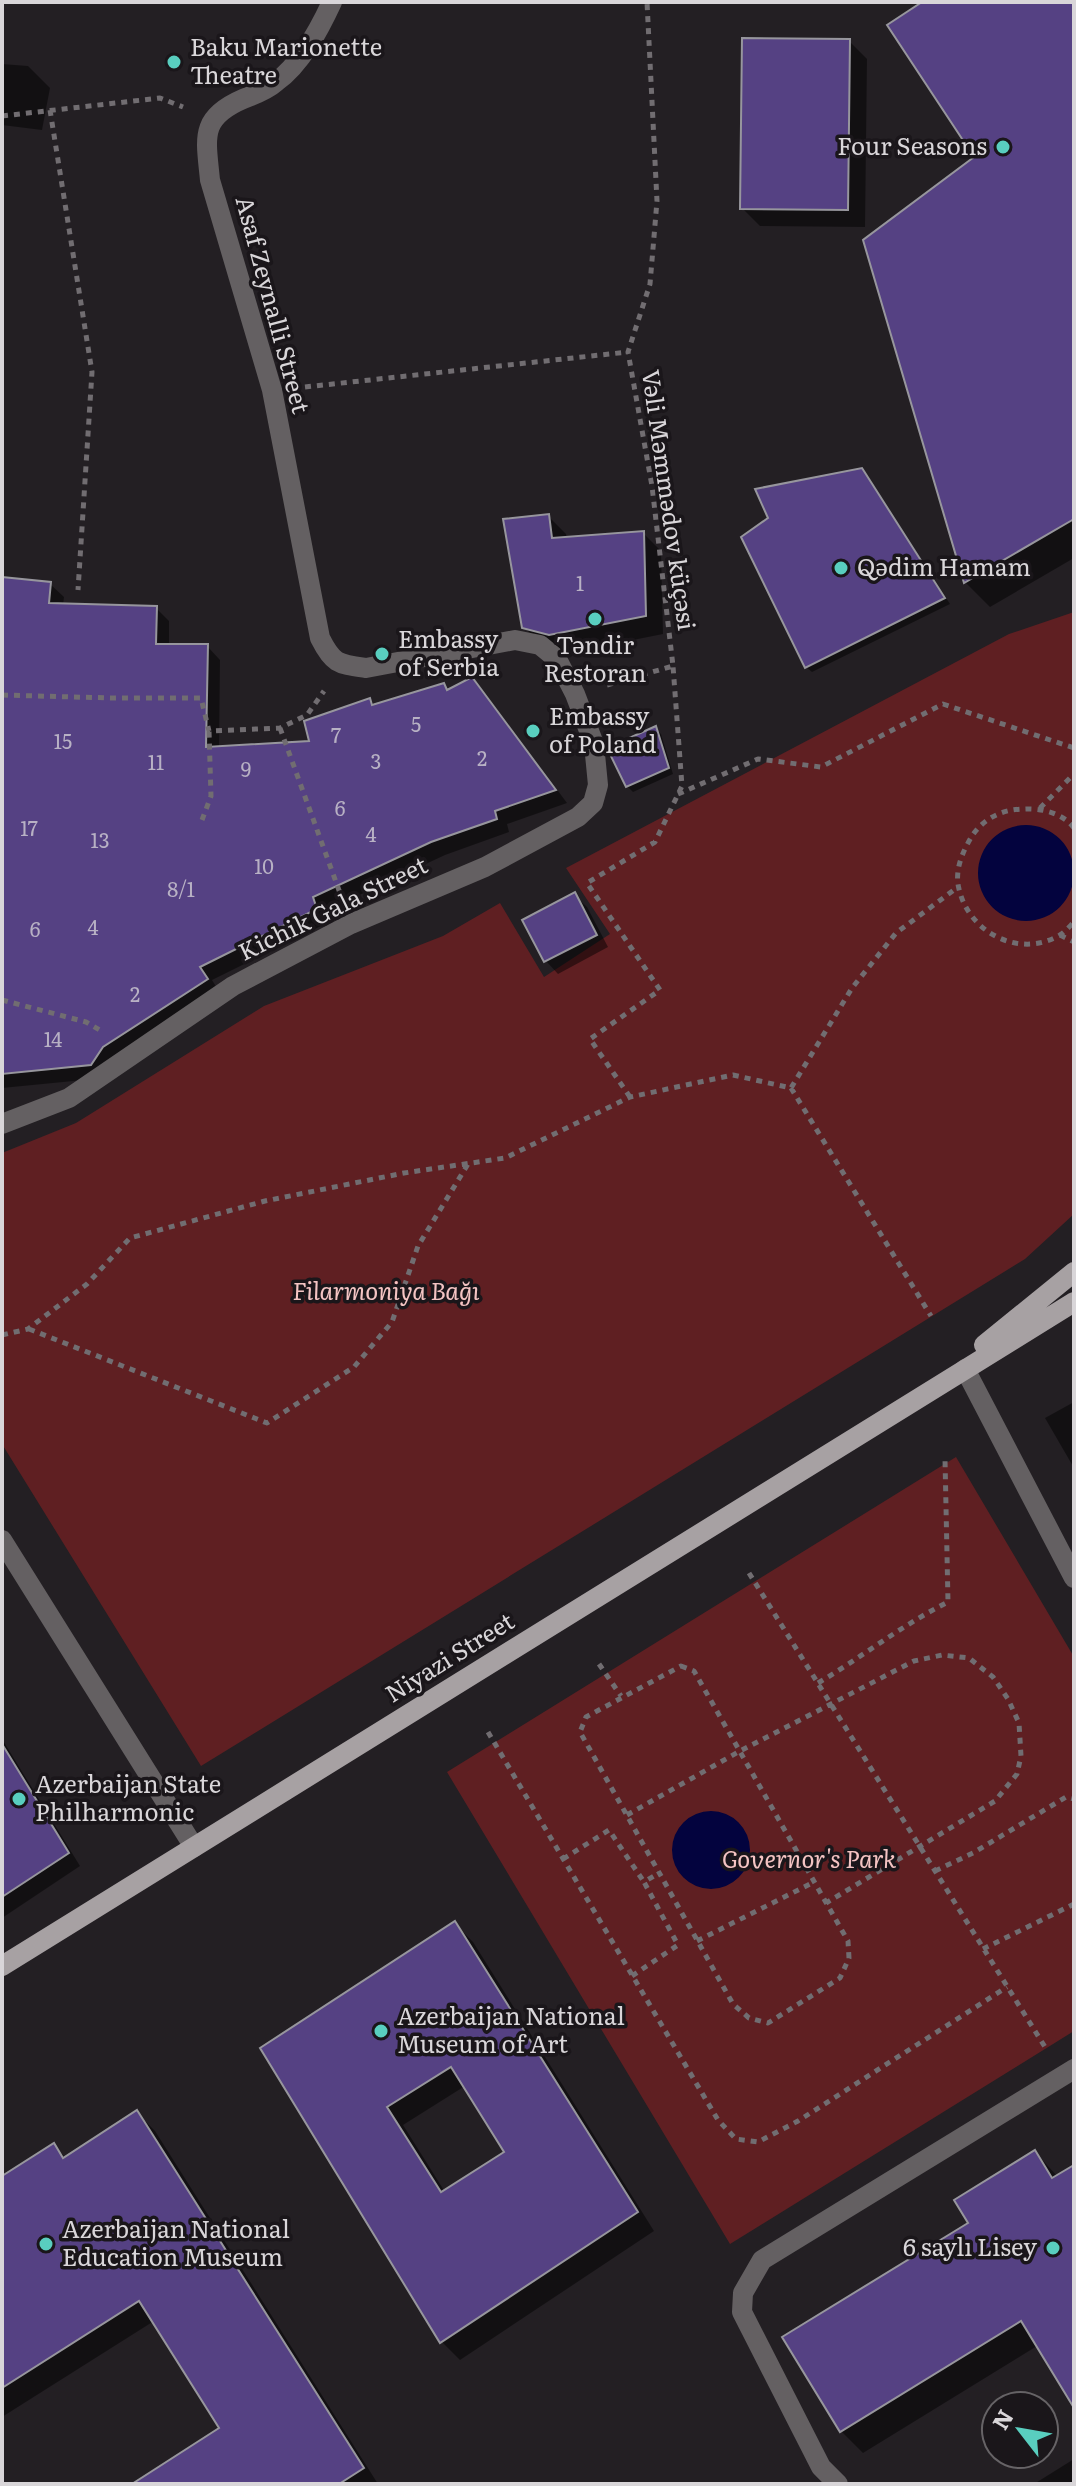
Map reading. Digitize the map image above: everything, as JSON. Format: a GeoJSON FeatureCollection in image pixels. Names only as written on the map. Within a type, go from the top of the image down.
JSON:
{"type":"FeatureCollection","features":[{"type":"Feature","properties":{"kind":"main road","name":"Niyazi Street"},"geometry":{"type":"LineString","coordinates":[[924,1394],[1074,1272]]}},
{"type":"Feature","properties":{"kind":"main road","name":"Niyazi Street"},"geometry":{"type":"LineString","coordinates":[[2,1966],[1074,1302]]}},
{"type":"Feature","properties":{"kind":"street"},"geometry":{"type":"LineString","coordinates":[[213,120],[223,109],[274,84],[290,70],[332,2]]}},
{"type":"Feature","properties":{"kind":"street","name":"Asaf Zeynalli Street"},"geometry":{"type":"LineString","coordinates":[[213,120],[206,144],[210,180],[272,390],[320,638],[329,657],[344,665]]}},
{"type":"Feature","properties":{"kind":"street"},"geometry":{"type":"LineString","coordinates":[[344,665],[366,668],[515,640],[540,645],[557,659],[575,694]]}},
{"type":"Feature","properties":{"kind":"street","name":"Kichik Gala Street"},"geometry":{"type":"LineString","coordinates":[[2,1124],[69,1098],[233,986],[351,924],[485,867],[578,817],[593,803],[598,785],[594,744],[575,694]]}},
{"type":"Feature","properties":{"kind":"street"},"geometry":{"type":"LineString","coordinates":[[965,1369],[1074,1578]]}},
{"type":"Feature","properties":{"kind":"street"},"geometry":{"type":"LineString","coordinates":[[2,1540],[194,1847]]}},
{"type":"Feature","properties":{"kind":"street"},"geometry":{"type":"LineString","coordinates":[[838,2484],[821,2467],[742,2312],[743,2293],[762,2260],[1074,2069]]}},
{"type":"Feature","properties":{"kind":"path","name":"Vəli Məmmədov küçəsi"},"geometry":{"type":"LineString","coordinates":[[575,694],[673,666],[652,486],[628,352],[650,284],[657,201],[647,2]]}},
{"type":"Feature","properties":{"kind":"path"},"geometry":{"type":"LineString","coordinates":[[2,116],[160,98],[213,120]]}},
{"type":"Feature","properties":{"kind":"path"},"geometry":{"type":"LineString","coordinates":[[50,110],[92,372],[78,590]]}},
{"type":"Feature","properties":{"kind":"path"},"geometry":{"type":"LineString","coordinates":[[272,390],[628,352]]}},
{"type":"Feature","properties":{"kind":"path"},"geometry":{"type":"LineString","coordinates":[[209,731],[280,728],[307,715],[344,665]]}},
{"type":"Feature","properties":{"kind":"path"},"geometry":{"type":"LineString","coordinates":[[630,1097],[590,1039],[660,990],[587,883],[655,842],[682,786],[673,666]]}},
{"type":"Feature","properties":{"kind":"path"},"geometry":{"type":"LineString","coordinates":[[2,695],[201,698],[209,731],[211,796],[202,820]]}},
{"type":"Feature","properties":{"kind":"path"},"geometry":{"type":"LineString","coordinates":[[678,794],[758,759],[821,767],[943,704],[1074,748]]}},
{"type":"Feature","properties":{"kind":"path"},"geometry":{"type":"LineString","coordinates":[[280,728],[351,924]]}},
{"type":"Feature","properties":{"kind":"path"},"geometry":{"type":"LineString","coordinates":[[1040,808],[1074,774]]}},
{"type":"Feature","properties":{"kind":"path"},"geometry":{"type":"LineString","coordinates":[[1074,828],[1070,822],[1040,808],[1007,809],[978,827],[961,854],[958,887],[971,917],[997,939],[1029,945],[1060,935],[1074,922]]}},
{"type":"Feature","properties":{"kind":"path"},"geometry":{"type":"LineString","coordinates":[[791,1088],[852,988],[896,933],[958,887]]}},
{"type":"Feature","properties":{"kind":"path"},"geometry":{"type":"LineString","coordinates":[[1060,935],[1074,942]]}},
{"type":"Feature","properties":{"kind":"path"},"geometry":{"type":"LineString","coordinates":[[2,1000],[86,1022],[135,1054]]}},
{"type":"Feature","properties":{"kind":"path"},"geometry":{"type":"LineString","coordinates":[[2,1335],[28,1329],[87,1284],[130,1238],[265,1201],[404,1173],[505,1158],[630,1097],[733,1075],[791,1088],[931,1316]]}},
{"type":"Feature","properties":{"kind":"path"},"geometry":{"type":"LineString","coordinates":[[28,1329],[267,1423],[354,1367],[392,1322],[418,1246],[469,1164]]}},
{"type":"Feature","properties":{"kind":"path"},"geometry":{"type":"LineString","coordinates":[[818,1683],[948,1602],[945,1459]]}},
{"type":"Feature","properties":{"kind":"path"},"geometry":{"type":"LineString","coordinates":[[749,1573],[1045,2048]]}},
{"type":"Feature","properties":{"kind":"path"},"geometry":{"type":"LineString","coordinates":[[627,1815],[740,1751],[914,1661],[942,1655],[969,1658],[993,1677],[1019,1723],[1021,1756],[1017,1774],[995,1801],[826,1903]]}},
{"type":"Feature","properties":{"kind":"path"},"geometry":{"type":"LineString","coordinates":[[599,1664],[621,1697]]}},
{"type":"Feature","properties":{"kind":"path"},"geometry":{"type":"LineString","coordinates":[[681,1666],[694,1671],[740,1751],[848,1941],[849,1958],[840,1978],[768,2023],[749,2018],[733,2004],[580,1732],[586,1717],[681,1666]]}},
{"type":"Feature","properties":{"kind":"path"},"geometry":{"type":"LineString","coordinates":[[488,1732],[718,2120],[736,2139],[758,2142],[798,2121],[1007,1987]]}},
{"type":"Feature","properties":{"kind":"path"},"geometry":{"type":"LineString","coordinates":[[935,1871],[973,1853],[1066,1797],[1074,1799]]}},
{"type":"Feature","properties":{"kind":"path"},"geometry":{"type":"LineString","coordinates":[[563,1859],[609,1830],[644,1882],[678,1945],[632,1976]]}},
{"type":"Feature","properties":{"kind":"path"},"geometry":{"type":"LineString","coordinates":[[644,1882],[659,1873]]}},
{"type":"Feature","properties":{"kind":"path"},"geometry":{"type":"LineString","coordinates":[[697,1941],[814,1882]]}},
{"type":"Feature","properties":{"kind":"path"},"geometry":{"type":"LineString","coordinates":[[983,1949],[1074,1904]]}},
{"type":"Feature","properties":{"kind":"green space","name":"Filarmoniya Bağı"},"geometry":{"type":"Polygon","coordinates":[[[1074,612],[1074,1214],[1025,1259],[201,1766],[2,1444],[2,1153],[76,1123],[264,1006],[443,936],[500,903],[544,977],[610,934],[566,868],[1009,634],[1074,612]]]}},
{"type":"Feature","properties":{"kind":"green space","name":"Governor's Park"},"geometry":{"type":"Polygon","coordinates":[[[956,1457],[1074,1657],[1074,2031],[730,2244],[447,1772],[956,1457]]]}},
{"type":"Feature","properties":{"kind":"shaded area"},"geometry":{"type":"Polygon","coordinates":[[[1026,825],[1044,828],[1060,839],[1071,855],[1074,873],[1071,891],[1060,907],[1044,918],[1026,921],[1008,918],[992,907],[981,891],[978,873],[981,855],[992,839],[1008,828],[1026,825]]]}},
{"type":"Feature","properties":{"kind":"shaded area"},"geometry":{"type":"Polygon","coordinates":[[[711,1811],[726,1814],[743,1828],[750,1850],[747,1865],[733,1882],[711,1889],[696,1886],[679,1872],[672,1850],[675,1835],[689,1818],[711,1811]]]}},
{"type":"Feature","properties":{"kind":"building"},"geometry":{"type":"Polygon","coordinates":[[[922,2],[1074,2],[1074,519],[964,583],[863,240],[974,157],[887,25],[922,2]]]}},
{"type":"Feature","properties":{"kind":"building"},"geometry":{"type":"Polygon","coordinates":[[[742,38],[850,39],[848,210],[740,209],[742,38]]]}},
{"type":"Feature","properties":{"kind":"building","name":"Qədim Hamam"},"geometry":{"type":"Polygon","coordinates":[[[862,468],[945,598],[805,668],[741,537],[768,518],[755,489],[862,468]]]}},
{"type":"Feature","properties":{"kind":"building"},"geometry":{"type":"Polygon","coordinates":[[[549,514],[552,538],[644,531],[646,616],[549,635],[522,628],[503,519],[549,514]]]}},
{"type":"Feature","properties":{"kind":"building"},"geometry":{"type":"Polygon","coordinates":[[[2,577],[51,582],[49,603],[157,606],[156,644],[208,644],[206,747],[309,741],[304,721],[370,698],[372,705],[444,683],[447,690],[472,677],[556,790],[495,811],[497,819],[431,842],[313,897],[317,909],[200,967],[208,979],[103,1047],[91,1065],[2,1074],[2,577]]]}},
{"type":"Feature","properties":{"kind":"building"},"geometry":{"type":"Polygon","coordinates":[[[656,726],[669,768],[626,787],[607,748],[656,726]]]}},
{"type":"Feature","properties":{"kind":"building"},"geometry":{"type":"Polygon","coordinates":[[[575,892],[597,935],[544,962],[522,920],[575,892]]]}},
{"type":"Feature","properties":{"kind":"building","name":"Azerbaijan State Philharmonic"},"geometry":{"type":"Polygon","coordinates":[[[2,1744],[69,1853],[2,1897],[2,1744]]]}},
{"type":"Feature","properties":{"kind":"building"},"geometry":{"type":"Polygon","coordinates":[[[455,1921],[638,2212],[440,2343],[260,2048],[455,1921]],[[451,2067],[387,2107],[441,2192],[504,2152],[451,2067]]]}},
{"type":"Feature","properties":{"kind":"building"},"geometry":{"type":"Polygon","coordinates":[[[137,2110],[364,2468],[339,2484],[132,2484],[219,2428],[139,2301],[2,2388],[2,2176],[54,2143],[63,2158],[137,2110]]]}},
{"type":"Feature","properties":{"kind":"building"},"geometry":{"type":"Polygon","coordinates":[[[1035,2150],[1052,2178],[1074,2165],[1074,2408],[1021,2321],[840,2432],[782,2337],[968,2223],[954,2200],[1035,2150]]]}},
{"type":"Feature","properties":{"kind":"place","name":"Baku Marionette Theatre"},"geometry":{"type":"Point","coordinates":[174,62]}},
{"type":"Feature","properties":{"kind":"place","name":"Four Seasons"},"geometry":{"type":"Point","coordinates":[1003,147]}},
{"type":"Feature","properties":{"kind":"place","name":"Qədim Hamam"},"geometry":{"type":"Point","coordinates":[841,568]}},
{"type":"Feature","properties":{"kind":"place","name":"Təndir Restoran"},"geometry":{"type":"Point","coordinates":[595,619]}},
{"type":"Feature","properties":{"kind":"place","name":"Embassy of Serbia"},"geometry":{"type":"Point","coordinates":[382,654]}},
{"type":"Feature","properties":{"kind":"place","name":"Embassy of Poland"},"geometry":{"type":"Point","coordinates":[533,731]}},
{"type":"Feature","properties":{"kind":"place","name":"Azerbaijan State Philharmonic"},"geometry":{"type":"Point","coordinates":[19,1799]}},
{"type":"Feature","properties":{"kind":"place","name":"Azerbaijan National Museum of Art"},"geometry":{"type":"Point","coordinates":[381,2031]}},
{"type":"Feature","properties":{"kind":"place","name":"Azerbaijan National Education Museum"},"geometry":{"type":"Point","coordinates":[46,2244]}},
{"type":"Feature","properties":{"kind":"place","name":"6 saylı Lisey"},"geometry":{"type":"Point","coordinates":[1053,2248]}}]}
